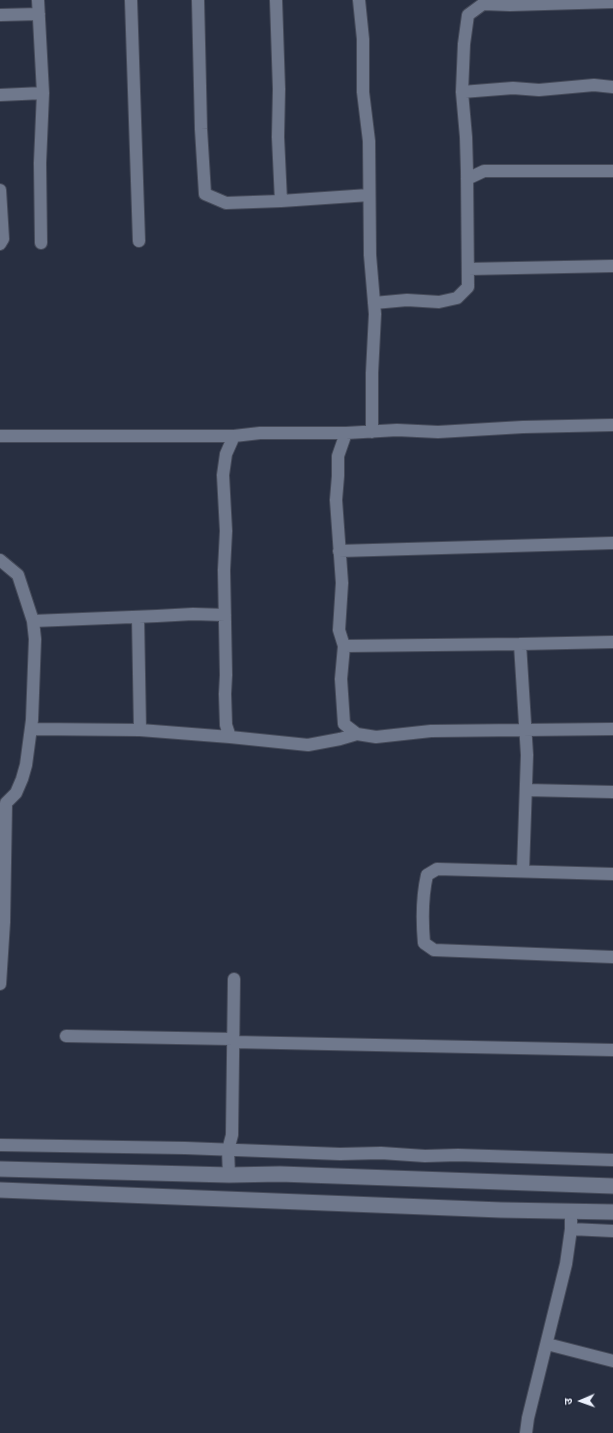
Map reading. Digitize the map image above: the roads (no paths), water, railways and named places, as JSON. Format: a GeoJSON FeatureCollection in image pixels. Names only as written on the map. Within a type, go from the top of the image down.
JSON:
{"type":"FeatureCollection","features":[{"type":"Feature","properties":{"kind":"street"},"geometry":{"type":"LineString","coordinates":[[38,0],[43,93],[40,163],[41,244]]}},
{"type":"Feature","properties":{"kind":"street"},"geometry":{"type":"LineString","coordinates":[[131,0],[139,242]]}},
{"type":"Feature","properties":{"kind":"street"},"geometry":{"type":"LineString","coordinates":[[198,0],[201,129],[205,194],[226,203],[369,195]]}},
{"type":"Feature","properties":{"kind":"street"},"geometry":{"type":"LineString","coordinates":[[276,0],[279,89],[278,137],[281,201]]}},
{"type":"Feature","properties":{"kind":"street"},"geometry":{"type":"LineString","coordinates":[[359,0],[363,39],[364,92],[369,141],[370,255],[374,303],[372,432]]}},
{"type":"Feature","properties":{"kind":"street"},"geometry":{"type":"LineString","coordinates":[[374,303],[407,300],[439,302],[456,298],[468,286],[466,137],[462,92],[464,44],[468,14],[483,4],[510,5],[613,2]]}},
{"type":"Feature","properties":{"kind":"street"},"geometry":{"type":"LineString","coordinates":[[0,15],[39,14]]}},
{"type":"Feature","properties":{"kind":"street"},"geometry":{"type":"LineString","coordinates":[[462,92],[513,88],[539,90],[594,85],[613,87]]}},
{"type":"Feature","properties":{"kind":"street"},"geometry":{"type":"LineString","coordinates":[[0,95],[43,93]]}},
{"type":"Feature","properties":{"kind":"street"},"geometry":{"type":"LineString","coordinates":[[467,179],[484,171],[613,171]]}},
{"type":"Feature","properties":{"kind":"street"},"geometry":{"type":"LineString","coordinates":[[0,190],[3,239],[0,244]]}},
{"type":"Feature","properties":{"kind":"street"},"geometry":{"type":"LineString","coordinates":[[468,269],[613,266]]}},
{"type":"Feature","properties":{"kind":"street"},"geometry":{"type":"LineString","coordinates":[[0,436],[234,436],[260,433],[346,433],[397,430],[438,432],[523,427],[613,425]]}},
{"type":"Feature","properties":{"kind":"street"},"geometry":{"type":"LineString","coordinates":[[346,433],[338,456],[336,500],[342,583],[339,630],[344,646],[341,679],[344,724],[357,734]]}},
{"type":"Feature","properties":{"kind":"street"},"geometry":{"type":"LineString","coordinates":[[230,737],[226,725],[225,694],[226,615],[224,570],[226,531],[223,475],[226,454],[234,436]]}},
{"type":"Feature","properties":{"kind":"street"},"geometry":{"type":"LineString","coordinates":[[339,551],[613,543]]}},
{"type":"Feature","properties":{"kind":"street"},"geometry":{"type":"LineString","coordinates":[[0,560],[18,575],[33,621],[34,658],[31,729],[24,772],[16,793],[6,803],[3,811],[4,922],[0,984]]}},
{"type":"Feature","properties":{"kind":"street"},"geometry":{"type":"LineString","coordinates":[[33,621],[193,614],[226,615]]}},
{"type":"Feature","properties":{"kind":"street"},"geometry":{"type":"LineString","coordinates":[[138,617],[140,730]]}},
{"type":"Feature","properties":{"kind":"street"},"geometry":{"type":"LineString","coordinates":[[344,646],[613,642]]}},
{"type":"Feature","properties":{"kind":"street"},"geometry":{"type":"LineString","coordinates":[[520,644],[524,731],[527,755],[523,871]]}},
{"type":"Feature","properties":{"kind":"street"},"geometry":{"type":"LineString","coordinates":[[31,729],[140,730],[308,745],[357,734],[376,737],[431,732],[613,729]]}},
{"type":"Feature","properties":{"kind":"street"},"geometry":{"type":"LineString","coordinates":[[526,790],[613,792]]}},
{"type":"Feature","properties":{"kind":"street"},"geometry":{"type":"LineString","coordinates":[[613,874],[437,869],[427,874],[424,888],[422,923],[424,943],[434,950],[613,957]]}},
{"type":"Feature","properties":{"kind":"street"},"geometry":{"type":"LineString","coordinates":[[229,1175],[228,1150],[232,1135],[234,979]]}},
{"type":"Feature","properties":{"kind":"street"},"geometry":{"type":"LineString","coordinates":[[66,1036],[139,1036],[233,1040],[613,1050]]}},
{"type":"Feature","properties":{"kind":"street"},"geometry":{"type":"LineString","coordinates":[[0,1145],[58,1145],[613,1160]]}},
{"type":"Feature","properties":{"kind":"street"},"geometry":{"type":"LineString","coordinates":[[0,1169],[229,1175],[280,1174],[613,1186]]}},
{"type":"Feature","properties":{"kind":"street"},"geometry":{"type":"LineString","coordinates":[[0,1190],[501,1210],[613,1212]]}},
{"type":"Feature","properties":{"kind":"street"},"geometry":{"type":"LineString","coordinates":[[526,1433],[528,1418],[566,1264],[571,1229],[571,1212]]}},
{"type":"Feature","properties":{"kind":"street"},"geometry":{"type":"LineString","coordinates":[[571,1229],[613,1231]]}},
{"type":"Feature","properties":{"kind":"street"},"geometry":{"type":"LineString","coordinates":[[547,1344],[613,1361]]}}]}
